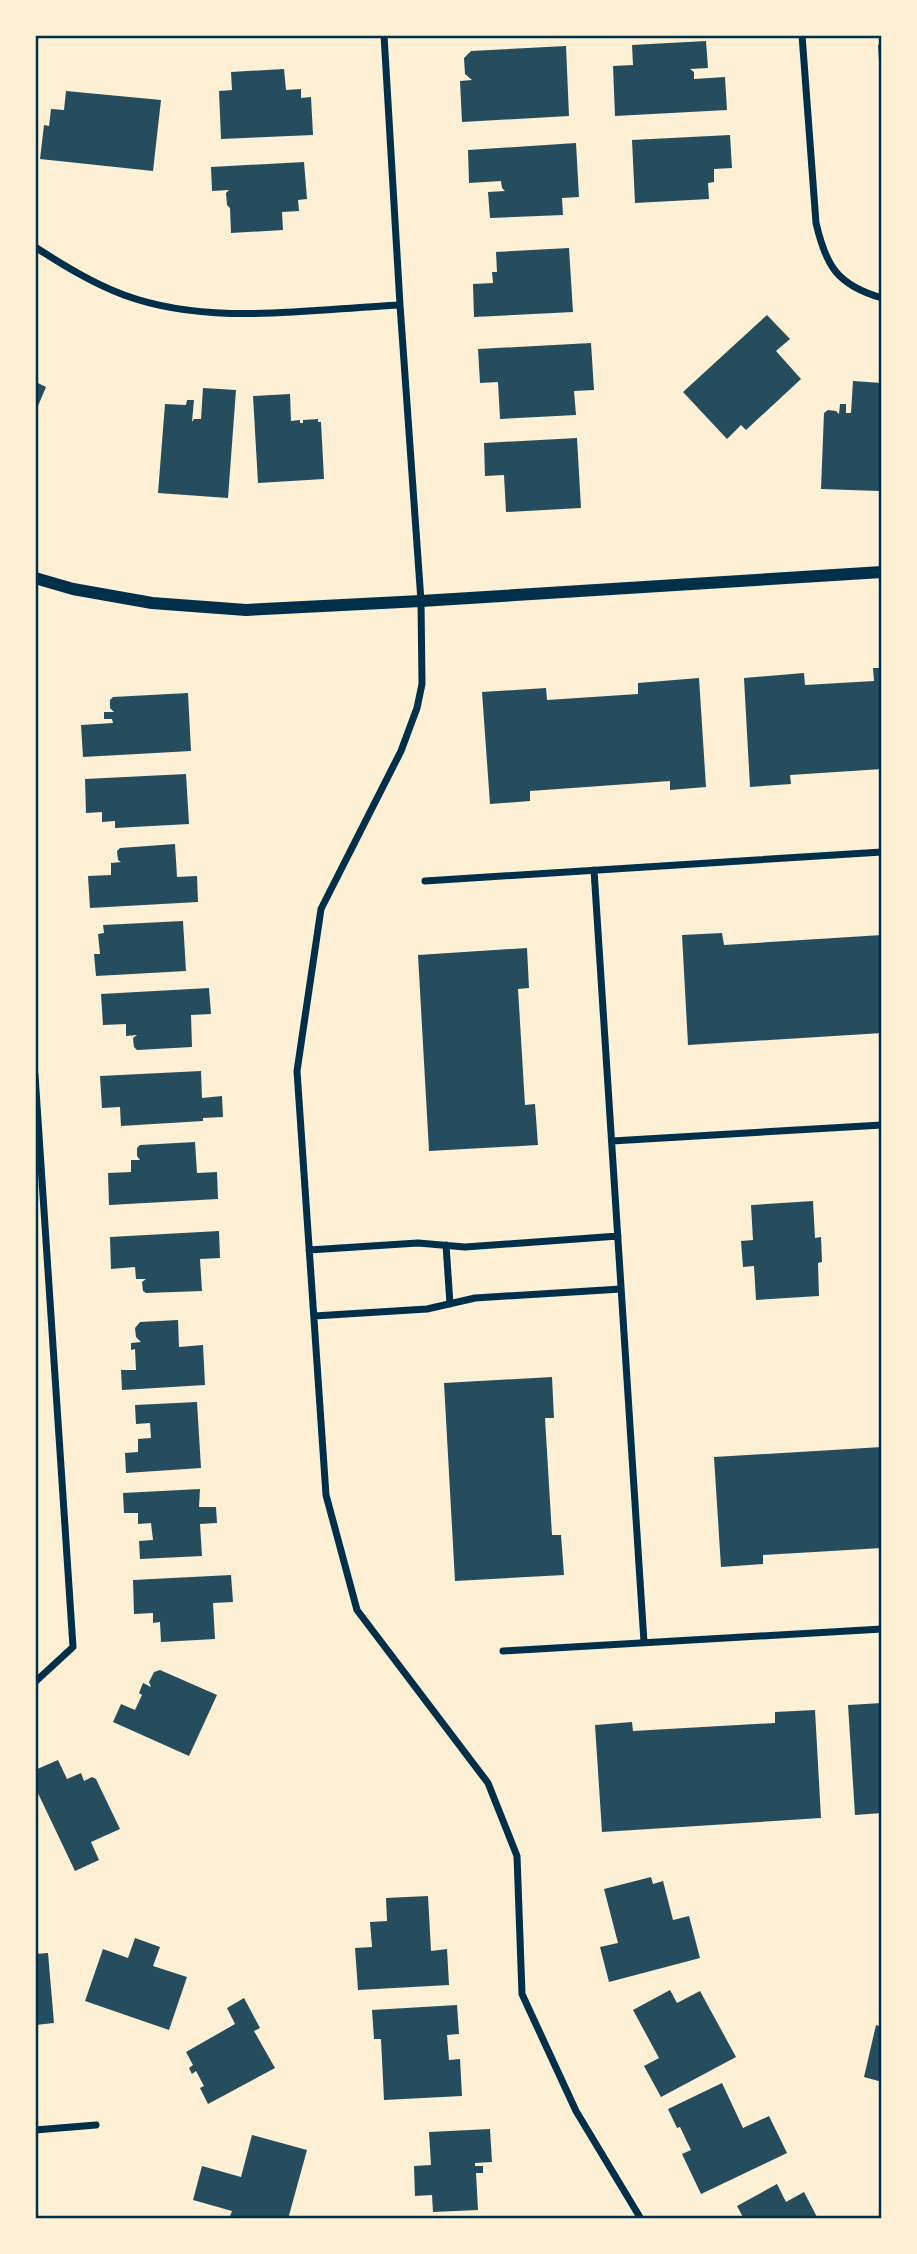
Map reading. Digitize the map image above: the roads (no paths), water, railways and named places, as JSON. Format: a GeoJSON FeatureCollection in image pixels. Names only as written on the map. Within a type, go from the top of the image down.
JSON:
{"type":"FeatureCollection","features":[{"type":"Feature","properties":{"kind":"street"},"geometry":{"type":"LineString","coordinates":[[384,35],[421,601],[422,684],[417,708],[401,751],[321,909],[297,1071],[326,1495],[357,1610],[488,1783],[517,1856],[522,1994],[576,2111],[641,2219]]}},
{"type":"Feature","properties":{"kind":"street"},"geometry":{"type":"LineString","coordinates":[[802,35],[816,223],[823,253],[839,277],[864,293],[882,298]]}},
{"type":"Feature","properties":{"kind":"street"},"geometry":{"type":"LineString","coordinates":[[35,247],[74,272],[125,295],[182,309],[242,314],[400,305]]}},
{"type":"Feature","properties":{"kind":"street"},"geometry":{"type":"LineString","coordinates":[[35,578],[110,596],[197,608],[246,610],[882,572]]}},
{"type":"Feature","properties":{"kind":"street"},"geometry":{"type":"LineString","coordinates":[[425,881],[882,852]]}},
{"type":"Feature","properties":{"kind":"street"},"geometry":{"type":"LineString","coordinates":[[594,870],[644,1643]]}},
{"type":"Feature","properties":{"kind":"street"},"geometry":{"type":"LineString","coordinates":[[35,1075],[74,1647],[35,1682]]}},
{"type":"Feature","properties":{"kind":"street"},"geometry":{"type":"LineString","coordinates":[[612,1141],[882,1125]]}},
{"type":"Feature","properties":{"kind":"street"},"geometry":{"type":"LineString","coordinates":[[309,1250],[418,1243],[474,1247],[618,1237]]}},
{"type":"Feature","properties":{"kind":"street"},"geometry":{"type":"LineString","coordinates":[[446,1245],[450,1304]]}},
{"type":"Feature","properties":{"kind":"street"},"geometry":{"type":"LineString","coordinates":[[314,1316],[427,1309],[475,1298],[621,1289]]}},
{"type":"Feature","properties":{"kind":"street"},"geometry":{"type":"LineString","coordinates":[[503,1651],[882,1629]]}},
{"type":"Feature","properties":{"kind":"street"},"geometry":{"type":"LineString","coordinates":[[35,2130],[96,2125]]}}]}
